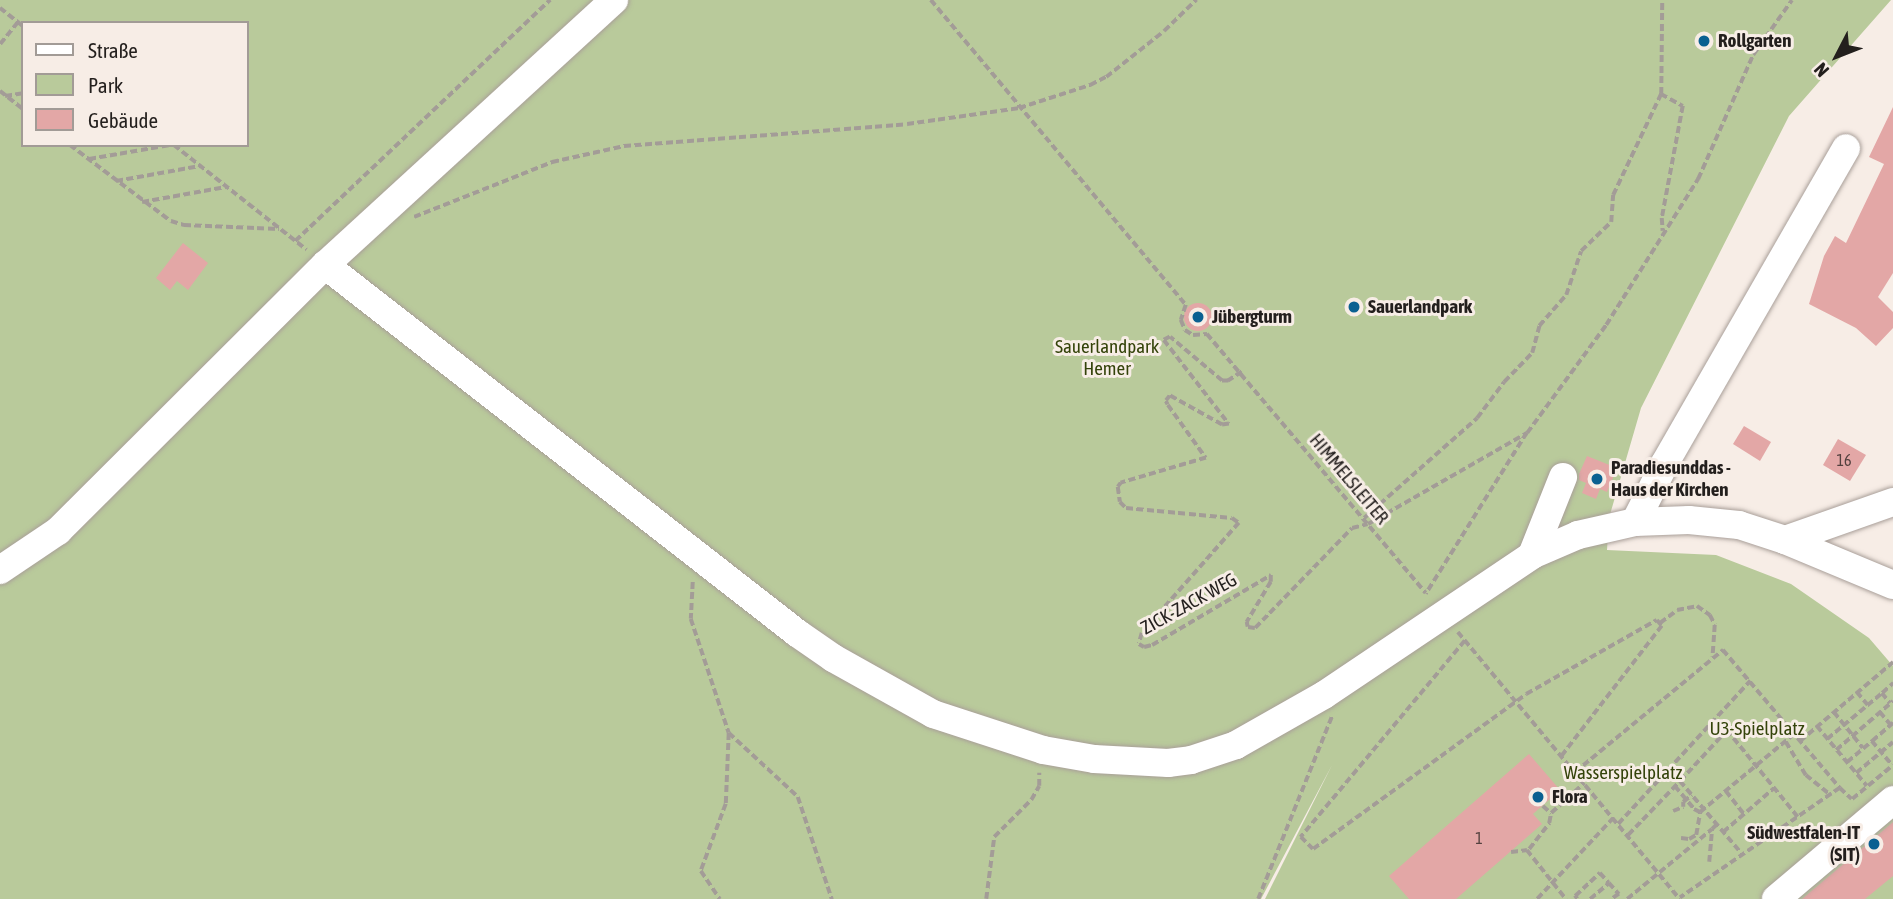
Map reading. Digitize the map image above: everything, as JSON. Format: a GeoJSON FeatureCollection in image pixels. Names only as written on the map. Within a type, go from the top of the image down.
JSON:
{"type":"FeatureCollection","features":[{"type":"Feature","properties":{"kind":"lane"},"geometry":{"type":"LineString","coordinates":[[0,570],[34,550],[77,514],[325,265],[614,0]]}},
{"type":"Feature","properties":{"kind":"lane"},"geometry":{"type":"LineString","coordinates":[[1635,522],[1665,463],[1846,149]]}},
{"type":"Feature","properties":{"kind":"lane"},"geometry":{"type":"LineString","coordinates":[[325,265],[797,633],[867,679],[933,714],[1043,750],[1094,759],[1168,763],[1191,760],[1236,745],[1324,695],[1532,555],[1604,529],[1635,522],[1720,522],[1785,540],[1893,585]]}},
{"type":"Feature","properties":{"kind":"lane"},"geometry":{"type":"LineString","coordinates":[[1532,555],[1563,477]]}},
{"type":"Feature","properties":{"kind":"lane"},"geometry":{"type":"LineString","coordinates":[[1785,540],[1893,502]]}},
{"type":"Feature","properties":{"kind":"lane"},"geometry":{"type":"LineString","coordinates":[[1776,899],[1893,800]]}},
{"type":"Feature","properties":{"kind":"path"},"geometry":{"type":"LineString","coordinates":[[295,241],[550,0]]}},
{"type":"Feature","properties":{"kind":"path"},"geometry":{"type":"LineString","coordinates":[[930,0],[1019,108]]}},
{"type":"Feature","properties":{"kind":"path"},"geometry":{"type":"LineString","coordinates":[[447,201],[552,162],[624,145],[907,124],[1019,108],[1058,97],[1106,77],[1164,31],[1196,0]]}},
{"type":"Feature","properties":{"kind":"path"},"geometry":{"type":"LineString","coordinates":[[1364,518],[1477,418],[1504,382],[1532,353],[1539,326],[1566,295],[1581,251],[1611,222],[1614,195],[1661,94],[1662,0]]}},
{"type":"Feature","properties":{"kind":"path"},"geometry":{"type":"LineString","coordinates":[[1426,594],[1527,433],[1605,325],[1698,178],[1753,55],[1792,0]]}},
{"type":"Feature","properties":{"kind":"path"},"geometry":{"type":"LineString","coordinates":[[0,8],[21,24],[0,44]]}},
{"type":"Feature","properties":{"kind":"path"},"geometry":{"type":"LineString","coordinates":[[0,92],[21,108]]}},
{"type":"Feature","properties":{"kind":"path"},"geometry":{"type":"LineString","coordinates":[[5,96],[21,93]]}},
{"type":"Feature","properties":{"kind":"path"},"geometry":{"type":"LineString","coordinates":[[1661,94],[1683,106],[1662,218],[1663,233]]}},
{"type":"Feature","properties":{"kind":"path","name":"HIMMELSLEITER"},"geometry":{"type":"LineString","coordinates":[[1019,108],[1186,305],[1181,320],[1185,330],[1193,335],[1207,334],[1242,372],[1420,586]]}},
{"type":"Feature","properties":{"kind":"path"},"geometry":{"type":"LineString","coordinates":[[73,147],[142,202],[171,221],[184,225],[279,229]]}},
{"type":"Feature","properties":{"kind":"path"},"geometry":{"type":"LineString","coordinates":[[88,159],[160,147]]}},
{"type":"Feature","properties":{"kind":"path"},"geometry":{"type":"LineString","coordinates":[[175,147],[325,265]]}},
{"type":"Feature","properties":{"kind":"path"},"geometry":{"type":"LineString","coordinates":[[115,181],[200,166]]}},
{"type":"Feature","properties":{"kind":"path"},"geometry":{"type":"LineString","coordinates":[[142,202],[226,187]]}},
{"type":"Feature","properties":{"kind":"path"},"geometry":{"type":"LineString","coordinates":[[1206,328],[1207,334]]}},
{"type":"Feature","properties":{"kind":"path","name":"ZICK-ZACK WEG"},"geometry":{"type":"LineString","coordinates":[[1242,372],[1228,381],[1222,381],[1170,337],[1164,340],[1229,424],[1222,425],[1170,396],[1166,401],[1168,405],[1206,458],[1121,483],[1118,487],[1120,502],[1126,508],[1232,518],[1239,523],[1142,633],[1139,644],[1144,647],[1152,645],[1270,575],[1271,582],[1247,622],[1248,627],[1255,628],[1352,528],[1368,524],[1527,433]]}},
{"type":"Feature","properties":{"kind":"path"},"geometry":{"type":"LineString","coordinates":[[699,557],[693,584],[691,618],[729,733],[726,804],[701,870],[720,899]]}},
{"type":"Feature","properties":{"kind":"path"},"geometry":{"type":"LineString","coordinates":[[1660,623],[1677,610],[1697,606],[1710,615],[1716,625],[1712,659]]}},
{"type":"Feature","properties":{"kind":"path"},"geometry":{"type":"LineString","coordinates":[[1465,640],[1301,838],[1313,849],[1516,701],[1657,620],[1660,623]]}},
{"type":"Feature","properties":{"kind":"path"},"geometry":{"type":"LineString","coordinates":[[1562,756],[1662,626],[1660,623]]}},
{"type":"Feature","properties":{"kind":"path"},"geometry":{"type":"LineString","coordinates":[[1575,772],[1723,650],[1852,799],[1892,765],[1872,741]]}},
{"type":"Feature","properties":{"kind":"path"},"geometry":{"type":"LineString","coordinates":[[1479,657],[1680,899],[1840,788]]}},
{"type":"Feature","properties":{"kind":"path"},"geometry":{"type":"LineString","coordinates":[[1800,741],[1893,662]]}},
{"type":"Feature","properties":{"kind":"path"},"geometry":{"type":"LineString","coordinates":[[1618,824],[1750,681]]}},
{"type":"Feature","properties":{"kind":"path"},"geometry":{"type":"LineString","coordinates":[[1882,693],[1893,683]]}},
{"type":"Feature","properties":{"kind":"path"},"geometry":{"type":"LineString","coordinates":[[1857,692],[1868,705]]}},
{"type":"Feature","properties":{"kind":"path"},"geometry":{"type":"LineString","coordinates":[[1827,739],[1882,693],[1892,702],[1836,750]]}},
{"type":"Feature","properties":{"kind":"path"},"geometry":{"type":"LineString","coordinates":[[1834,712],[1863,748]]}},
{"type":"Feature","properties":{"kind":"path"},"geometry":{"type":"LineString","coordinates":[[1847,762],[1892,724],[1880,712]]}},
{"type":"Feature","properties":{"kind":"path"},"geometry":{"type":"LineString","coordinates":[[1817,726],[1867,786]]}},
{"type":"Feature","properties":{"kind":"path"},"geometry":{"type":"LineString","coordinates":[[1258,899],[1329,727]]}},
{"type":"Feature","properties":{"kind":"path"},"geometry":{"type":"LineString","coordinates":[[1628,835],[1727,730],[1798,817]]}},
{"type":"Feature","properties":{"kind":"path"},"geometry":{"type":"LineString","coordinates":[[729,733],[798,797],[832,899]]}},
{"type":"Feature","properties":{"kind":"path"},"geometry":{"type":"LineString","coordinates":[[1681,838],[1689,839],[1696,835],[1702,810],[1794,734]]}},
{"type":"Feature","properties":{"kind":"path"},"geometry":{"type":"LineString","coordinates":[[1786,742],[1806,775],[1831,795]]}},
{"type":"Feature","properties":{"kind":"path"},"geometry":{"type":"LineString","coordinates":[[1856,773],[1893,742]]}},
{"type":"Feature","properties":{"kind":"path"},"geometry":{"type":"LineString","coordinates":[[986,899],[994,837],[1031,800],[1039,786],[1043,750]]}},
{"type":"Feature","properties":{"kind":"path"},"geometry":{"type":"LineString","coordinates":[[1680,781],[1702,810]]}},
{"type":"Feature","properties":{"kind":"path"},"geometry":{"type":"LineString","coordinates":[[1529,849],[1549,823],[1551,813],[1584,783]]}},
{"type":"Feature","properties":{"kind":"path"},"geometry":{"type":"LineString","coordinates":[[1675,786],[1686,800],[1717,824],[1743,855]]}},
{"type":"Feature","properties":{"kind":"path"},"geometry":{"type":"LineString","coordinates":[[1723,832],[1774,788]]}},
{"type":"Feature","properties":{"kind":"path"},"geometry":{"type":"LineString","coordinates":[[1726,791],[1744,814]]}},
{"type":"Feature","properties":{"kind":"path"},"geometry":{"type":"LineString","coordinates":[[1673,811],[1683,807],[1692,795]]}},
{"type":"Feature","properties":{"kind":"path"},"geometry":{"type":"LineString","coordinates":[[1543,806],[1551,813]]}},
{"type":"Feature","properties":{"kind":"path"},"geometry":{"type":"LineString","coordinates":[[1537,899],[1613,818]]}},
{"type":"Feature","properties":{"kind":"path"},"geometry":{"type":"LineString","coordinates":[[1627,899],[1717,824]]}},
{"type":"Feature","properties":{"kind":"path"},"geometry":{"type":"LineString","coordinates":[[1709,862],[1712,829]]}},
{"type":"Feature","properties":{"kind":"path"},"geometry":{"type":"LineString","coordinates":[[1511,852],[1527,850],[1551,884],[1566,899]]}},
{"type":"Feature","properties":{"kind":"path"},"geometry":{"type":"LineString","coordinates":[[1577,899],[1575,896],[1600,873],[1619,894],[1612,899]]}},
{"type":"Feature","properties":{"kind":"path"},"geometry":{"type":"LineString","coordinates":[[1590,899],[1609,883]]}},
{"type":"Feature","properties":{"kind":"green space"},"geometry":{"type":"Polygon","coordinates":[[[0,0],[1891,0],[1789,116],[1641,408],[1609,518],[1607,550],[1716,555],[1791,584],[1869,638],[1893,666],[1893,899],[1265,899],[1332,765],[1261,899],[0,899],[0,0]]]}},
{"type":"Feature","properties":{"kind":"building"},"geometry":{"type":"Polygon","coordinates":[[[1893,107],[1893,273],[1878,297],[1893,312],[1893,328],[1876,346],[1856,328],[1809,304],[1824,256],[1835,236],[1846,243],[1884,164],[1869,157],[1893,107]]]}},
{"type":"Feature","properties":{"kind":"building"},"geometry":{"type":"Polygon","coordinates":[[[183,243],[208,263],[188,290],[177,281],[170,290],[156,278],[183,243]]]}},
{"type":"Feature","properties":{"kind":"building","name":"Jübergturm"},"geometry":{"type":"Polygon","coordinates":[[[1198,303],[1208,307],[1212,317],[1208,327],[1198,331],[1188,327],[1184,317],[1188,307],[1198,303]]]}},
{"type":"Feature","properties":{"kind":"building"},"geometry":{"type":"Polygon","coordinates":[[[1744,426],[1771,442],[1760,461],[1733,444],[1744,426]]]}},
{"type":"Feature","properties":{"kind":"building"},"geometry":{"type":"Polygon","coordinates":[[[1838,439],[1866,455],[1850,481],[1823,465],[1838,439]]]}},
{"type":"Feature","properties":{"kind":"building"},"geometry":{"type":"Polygon","coordinates":[[[1587,456],[1617,468],[1607,492],[1600,489],[1596,499],[1582,493],[1586,483],[1579,480],[1587,456]]]}},
{"type":"Feature","properties":{"kind":"building"},"geometry":{"type":"Polygon","coordinates":[[[1529,754],[1560,790],[1533,814],[1542,824],[1456,899],[1409,899],[1389,876],[1529,754]]]}},
{"type":"Feature","properties":{"kind":"building","name":"Südwestfalen-IT (SIT)"},"geometry":{"type":"Polygon","coordinates":[[[1893,822],[1893,876],[1865,899],[1802,899],[1893,822]]]}},
{"type":"Feature","properties":{"kind":"place","name":"Rollgarten"},"geometry":{"type":"Point","coordinates":[1704,41]}},
{"type":"Feature","properties":{"kind":"place","name":"Sauerlandpark"},"geometry":{"type":"Point","coordinates":[1354,307]}},
{"type":"Feature","properties":{"kind":"place","name":"Jübergturm"},"geometry":{"type":"Point","coordinates":[1198,317]}},
{"type":"Feature","properties":{"kind":"place","name":"Paradiesunddas - Haus der Kirchen"},"geometry":{"type":"Point","coordinates":[1597,479]}},
{"type":"Feature","properties":{"kind":"place","name":"Flora"},"geometry":{"type":"Point","coordinates":[1538,797]}},
{"type":"Feature","properties":{"kind":"place","name":"Südwestfalen-IT (SIT)"},"geometry":{"type":"Point","coordinates":[1874,844]}},
{"type":"Feature","properties":{"kind":"park label","name":"Sauerlandpark Hemer"},"geometry":{"type":"Point","coordinates":[1107,358]}},
{"type":"Feature","properties":{"kind":"park label","name":"U3-Spielplatz"},"geometry":{"type":"Point","coordinates":[1757,729]}},
{"type":"Feature","properties":{"kind":"park label","name":"Wasserspielplatz"},"geometry":{"type":"Point","coordinates":[1623,773]}}]}
